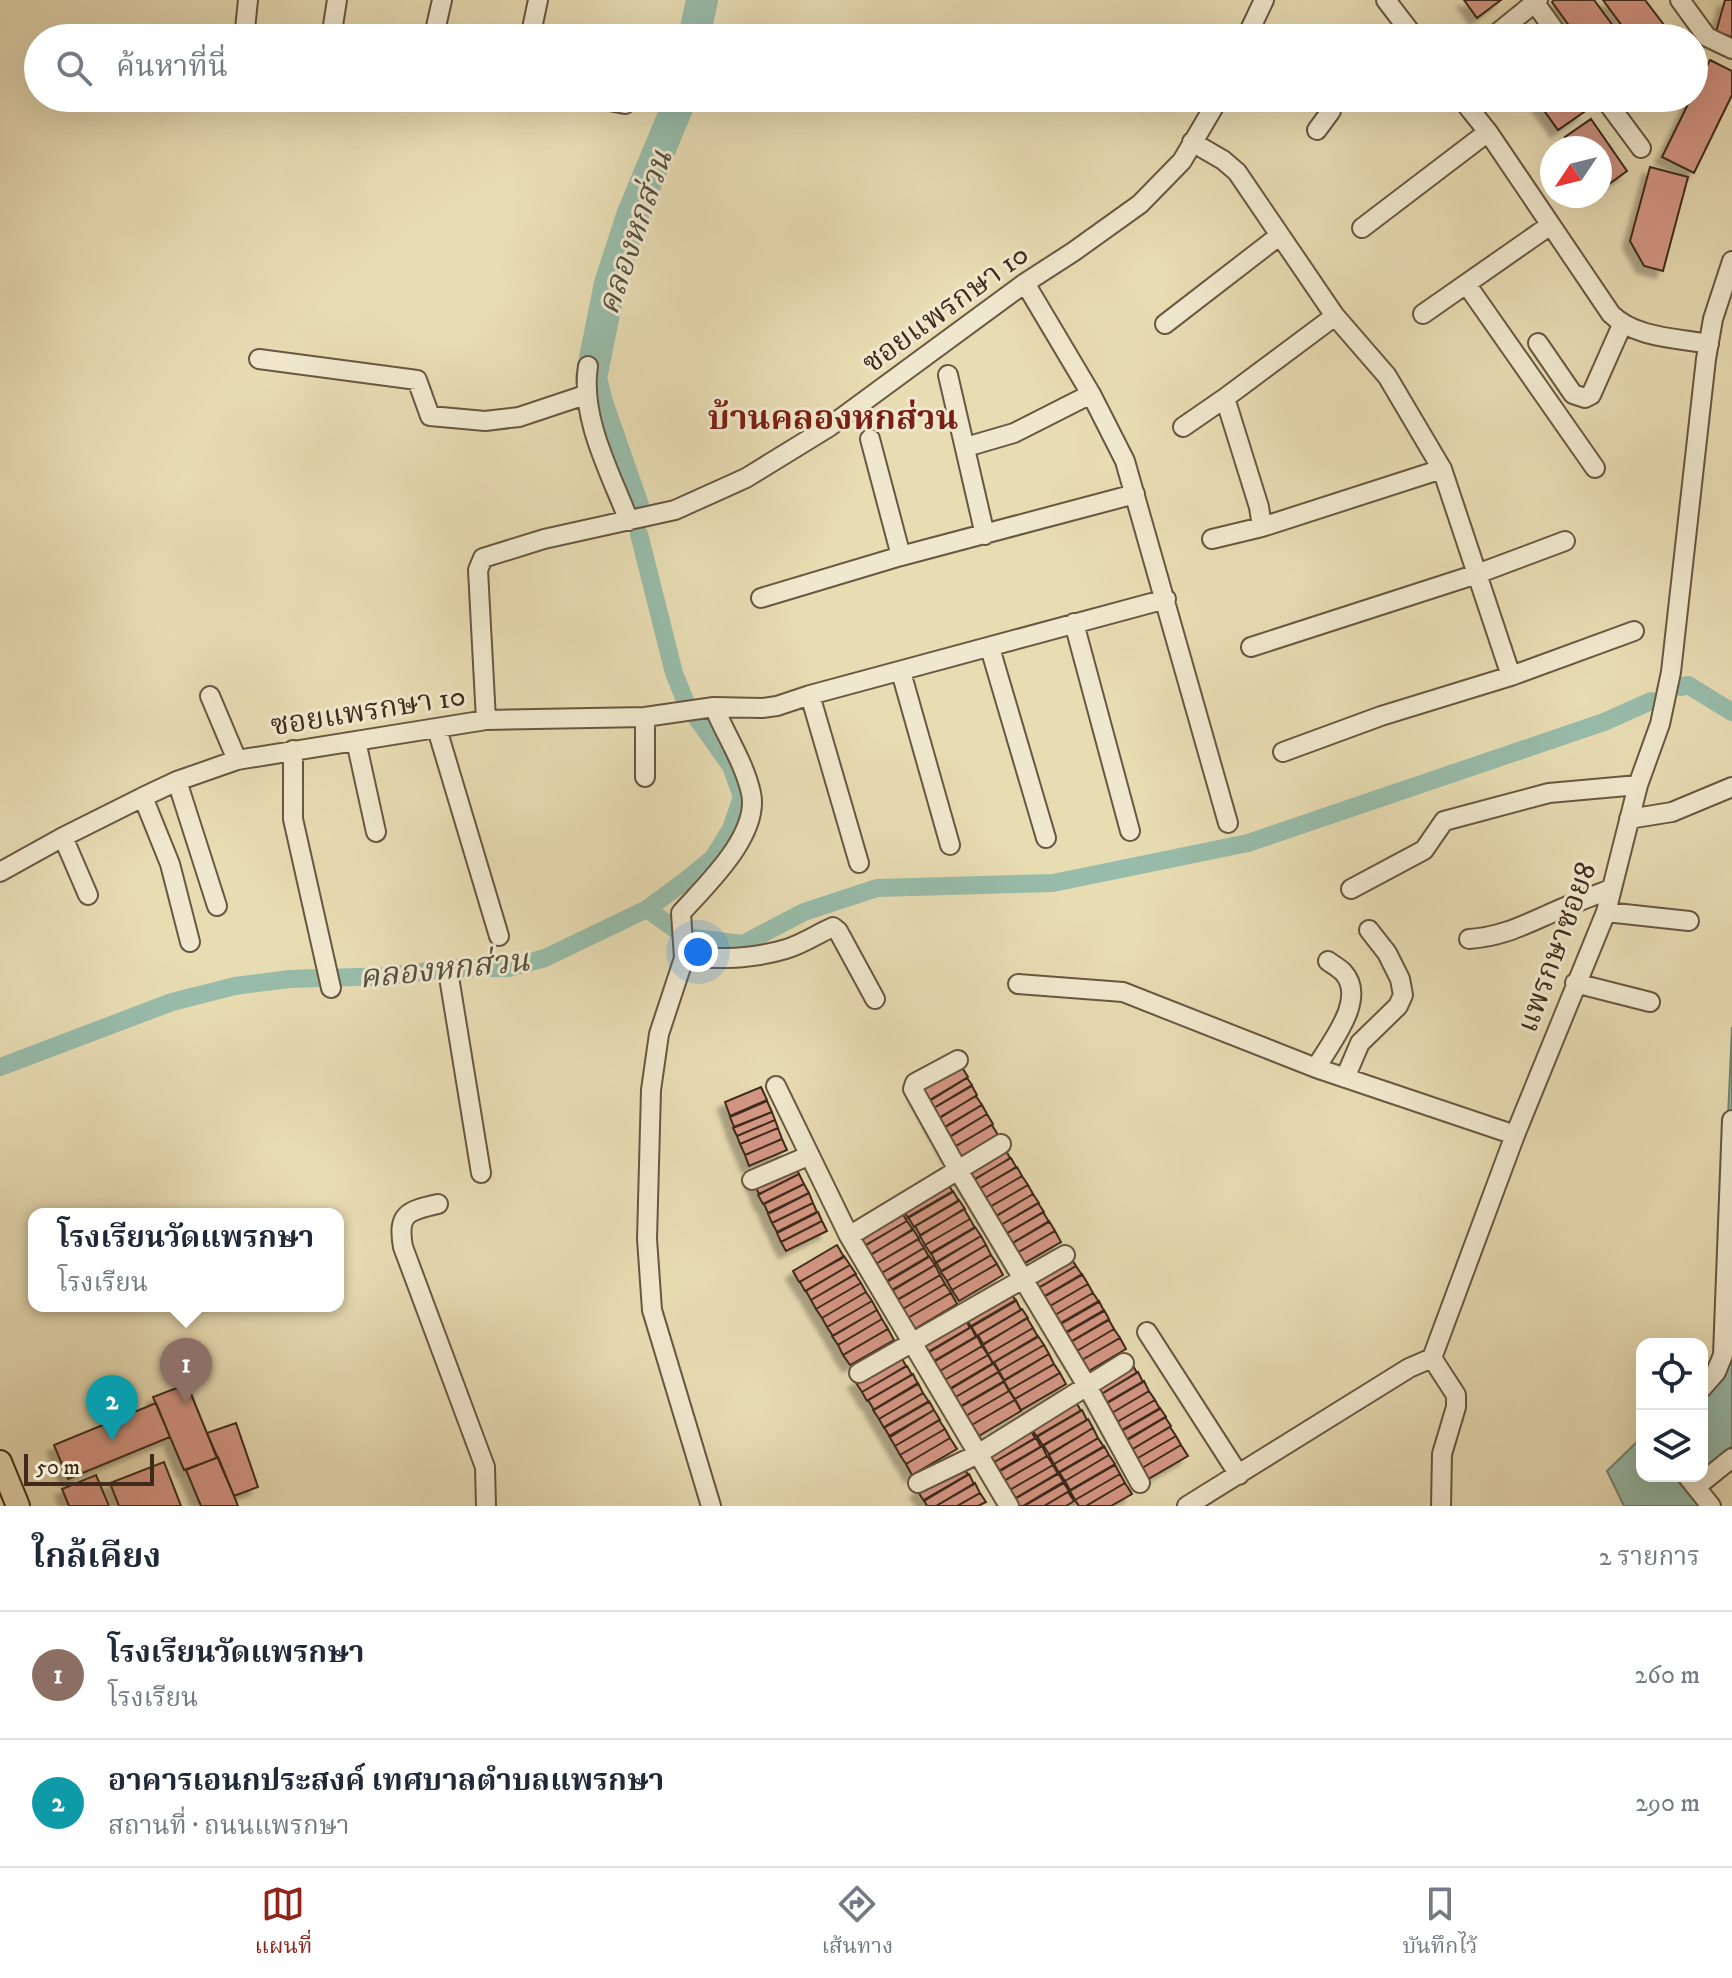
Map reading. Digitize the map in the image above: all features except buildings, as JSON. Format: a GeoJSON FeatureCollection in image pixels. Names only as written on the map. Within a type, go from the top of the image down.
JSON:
{"type":"FeatureCollection","features":[{"type":"Feature","properties":{"kind":"main road"},"geometry":{"type":"LineString","coordinates":[[0,1462],[18,1506]]}},
{"type":"Feature","properties":{"kind":"street"},"geometry":{"type":"LineString","coordinates":[[246,24],[248,0]]}},
{"type":"Feature","properties":{"kind":"street"},"geometry":{"type":"LineString","coordinates":[[333,24],[337,0]]}},
{"type":"Feature","properties":{"kind":"street"},"geometry":{"type":"LineString","coordinates":[[437,24],[442,0]]}},
{"type":"Feature","properties":{"kind":"street"},"geometry":{"type":"LineString","coordinates":[[533,24],[538,0]]}},
{"type":"Feature","properties":{"kind":"street"},"geometry":{"type":"LineString","coordinates":[[1256,24],[1264,0]]}},
{"type":"Feature","properties":{"kind":"street"},"geometry":{"type":"LineString","coordinates":[[1386,0],[1404,24]]}},
{"type":"Feature","properties":{"kind":"street"},"geometry":{"type":"LineString","coordinates":[[1680,0],[1698,24]]}},
{"type":"Feature","properties":{"kind":"street"},"geometry":{"type":"LineString","coordinates":[[1509,24],[1536,2],[1551,24]]}},
{"type":"Feature","properties":{"kind":"street"},"geometry":{"type":"LineString","coordinates":[[1708,37],[1732,49]]}},
{"type":"Feature","properties":{"kind":"street","name":"ซอยแพรกษา 10"},"geometry":{"type":"LineString","coordinates":[[0,872],[143,797],[177,781],[237,760],[486,720],[478,570],[483,558],[544,539],[675,510],[746,478],[829,427],[1025,283],[1140,204],[1182,161],[1210,112]]}},
{"type":"Feature","properties":{"kind":"street"},"geometry":{"type":"LineString","coordinates":[[1317,130],[1330,112]]}},
{"type":"Feature","properties":{"kind":"street"},"geometry":{"type":"LineString","coordinates":[[1472,112],[1549,226],[1622,325],[1638,331],[1709,344]]}},
{"type":"Feature","properties":{"kind":"street"},"geometry":{"type":"LineString","coordinates":[[1614,112],[1641,148]]}},
{"type":"Feature","properties":{"kind":"street"},"geometry":{"type":"LineString","coordinates":[[1362,228],[1488,132]]}},
{"type":"Feature","properties":{"kind":"street"},"geometry":{"type":"LineString","coordinates":[[1192,142],[1237,172],[1335,316],[1387,376],[1442,469],[1511,676]]}},
{"type":"Feature","properties":{"kind":"street"},"geometry":{"type":"LineString","coordinates":[[1423,314],[1549,226]]}},
{"type":"Feature","properties":{"kind":"street"},"geometry":{"type":"LineString","coordinates":[[1165,324],[1279,236]]}},
{"type":"Feature","properties":{"kind":"street","name":"แพรกษาซอย8"},"geometry":{"type":"LineString","coordinates":[[1432,1358],[1515,1135],[1606,912],[1638,785],[1660,724],[1671,672],[1709,344],[1713,319],[1732,261]]}},
{"type":"Feature","properties":{"kind":"street"},"geometry":{"type":"LineString","coordinates":[[1025,283],[1091,394],[1125,461],[1228,823]]}},
{"type":"Feature","properties":{"kind":"street"},"geometry":{"type":"LineString","coordinates":[[1467,285],[1595,468]]}},
{"type":"Feature","properties":{"kind":"street"},"geometry":{"type":"LineString","coordinates":[[1183,427],[1335,316]]}},
{"type":"Feature","properties":{"kind":"street"},"geometry":{"type":"LineString","coordinates":[[1538,343],[1573,394],[1585,398],[1591,395],[1622,325]]}},
{"type":"Feature","properties":{"kind":"street"},"geometry":{"type":"LineString","coordinates":[[259,359],[417,380],[430,416],[497,420],[519,417],[585,395]]}},
{"type":"Feature","properties":{"kind":"street"},"geometry":{"type":"LineString","coordinates":[[588,366],[585,395],[590,416],[629,521]]}},
{"type":"Feature","properties":{"kind":"street"},"geometry":{"type":"LineString","coordinates":[[948,375],[985,535]]}},
{"type":"Feature","properties":{"kind":"street"},"geometry":{"type":"LineString","coordinates":[[966,447],[1014,433],[1091,394]]}},
{"type":"Feature","properties":{"kind":"street"},"geometry":{"type":"LineString","coordinates":[[1225,398],[1259,507],[1262,527]]}},
{"type":"Feature","properties":{"kind":"street"},"geometry":{"type":"LineString","coordinates":[[870,439],[901,556]]}},
{"type":"Feature","properties":{"kind":"street"},"geometry":{"type":"LineString","coordinates":[[1212,539],[1262,527],[1442,469]]}},
{"type":"Feature","properties":{"kind":"street"},"geometry":{"type":"LineString","coordinates":[[761,598],[901,556],[1135,494]]}},
{"type":"Feature","properties":{"kind":"street"},"geometry":{"type":"LineString","coordinates":[[1251,647],[1477,574],[1565,541]]}},
{"type":"Feature","properties":{"kind":"street"},"geometry":{"type":"LineString","coordinates":[[486,720],[653,716],[709,707],[777,706],[1166,599]]}},
{"type":"Feature","properties":{"kind":"street"},"geometry":{"type":"LineString","coordinates":[[1074,623],[1130,831]]}},
{"type":"Feature","properties":{"kind":"street"},"geometry":{"type":"LineString","coordinates":[[1283,752],[1381,716],[1511,676],[1634,631]]}},
{"type":"Feature","properties":{"kind":"street"},"geometry":{"type":"LineString","coordinates":[[990,648],[1046,838]]}},
{"type":"Feature","properties":{"kind":"street"},"geometry":{"type":"LineString","coordinates":[[901,672],[950,845]]}},
{"type":"Feature","properties":{"kind":"street"},"geometry":{"type":"LineString","coordinates":[[810,695],[859,863]]}},
{"type":"Feature","properties":{"kind":"street"},"geometry":{"type":"LineString","coordinates":[[210,696],[237,760]]}},
{"type":"Feature","properties":{"kind":"street"},"geometry":{"type":"LineString","coordinates":[[709,707],[743,766],[752,797],[749,820],[730,858],[681,913],[684,951],[659,1034],[651,1090],[647,1239],[652,1310],[711,1506]]}},
{"type":"Feature","properties":{"kind":"street"},"geometry":{"type":"LineString","coordinates":[[645,777],[653,716]]}},
{"type":"Feature","properties":{"kind":"street"},"geometry":{"type":"LineString","coordinates":[[437,729],[499,936]]}},
{"type":"Feature","properties":{"kind":"street"},"geometry":{"type":"LineString","coordinates":[[356,741],[376,832]]}},
{"type":"Feature","properties":{"kind":"street"},"geometry":{"type":"LineString","coordinates":[[293,750],[293,819],[331,988]]}},
{"type":"Feature","properties":{"kind":"street"},"geometry":{"type":"LineString","coordinates":[[177,781],[217,906]]}},
{"type":"Feature","properties":{"kind":"street"},"geometry":{"type":"LineString","coordinates":[[1351,889],[1424,850],[1444,821],[1549,793],[1638,785]]}},
{"type":"Feature","properties":{"kind":"street"},"geometry":{"type":"LineString","coordinates":[[1629,819],[1672,812],[1732,787]]}},
{"type":"Feature","properties":{"kind":"street"},"geometry":{"type":"LineString","coordinates":[[143,797],[170,864],[190,942]]}},
{"type":"Feature","properties":{"kind":"street"},"geometry":{"type":"LineString","coordinates":[[63,837],[88,895]]}},
{"type":"Feature","properties":{"kind":"street"},"geometry":{"type":"LineString","coordinates":[[1469,939],[1516,931],[1611,889]]}},
{"type":"Feature","properties":{"kind":"street"},"geometry":{"type":"LineString","coordinates":[[1606,912],[1689,921]]}},
{"type":"Feature","properties":{"kind":"street"},"geometry":{"type":"LineString","coordinates":[[684,951],[740,960],[790,948],[833,927],[875,999]]}},
{"type":"Feature","properties":{"kind":"street"},"geometry":{"type":"LineString","coordinates":[[1345,1078],[1360,1043],[1398,1006],[1403,995],[1400,979],[1387,953],[1369,930]]}},
{"type":"Feature","properties":{"kind":"street"},"geometry":{"type":"LineString","coordinates":[[1316,1068],[1351,1008],[1352,996],[1344,973],[1328,961]]}},
{"type":"Feature","properties":{"kind":"street"},"geometry":{"type":"LineString","coordinates":[[449,977],[481,1173]]}},
{"type":"Feature","properties":{"kind":"street"},"geometry":{"type":"LineString","coordinates":[[1575,983],[1650,1002]]}},
{"type":"Feature","properties":{"kind":"street"},"geometry":{"type":"LineString","coordinates":[[1018,984],[1123,992],[1316,1068],[1515,1135]]}},
{"type":"Feature","properties":{"kind":"street"},"geometry":{"type":"LineString","coordinates":[[958,1060],[915,1083],[913,1087],[1140,1483]]}},
{"type":"Feature","properties":{"kind":"street"},"geometry":{"type":"LineString","coordinates":[[776,1086],[849,1236],[1009,1506]]}},
{"type":"Feature","properties":{"kind":"street"},"geometry":{"type":"LineString","coordinates":[[1708,1381],[1723,1355],[1732,1120]]}},
{"type":"Feature","properties":{"kind":"street"},"geometry":{"type":"LineString","coordinates":[[849,1236],[1001,1144]]}},
{"type":"Feature","properties":{"kind":"street"},"geometry":{"type":"LineString","coordinates":[[752,1180],[808,1156]]}},
{"type":"Feature","properties":{"kind":"street"},"geometry":{"type":"LineString","coordinates":[[438,1204],[412,1210],[404,1218],[400,1229],[403,1247],[485,1467],[486,1506]]}},
{"type":"Feature","properties":{"kind":"street"},"geometry":{"type":"LineString","coordinates":[[859,1373],[1065,1255]]}},
{"type":"Feature","properties":{"kind":"street"},"geometry":{"type":"LineString","coordinates":[[1147,1332],[1239,1475]]}},
{"type":"Feature","properties":{"kind":"street"},"geometry":{"type":"LineString","coordinates":[[1187,1506],[1409,1368],[1432,1358],[1456,1395],[1456,1407],[1442,1454],[1441,1506]]}},
{"type":"Feature","properties":{"kind":"street"},"geometry":{"type":"LineString","coordinates":[[918,1483],[978,1454],[1124,1363]]}},
{"type":"Feature","properties":{"kind":"street"},"geometry":{"type":"LineString","coordinates":[[1708,1472],[1732,1458]]}},
{"type":"Feature","properties":{"kind":"street"},"geometry":{"type":"LineString","coordinates":[[1691,1482],[1711,1506]]}},
{"type":"Feature","properties":{"kind":"shaded area"},"geometry":{"type":"Polygon","coordinates":[[[1732,1027],[1732,1446],[1708,1466],[1708,1373],[1717,1364],[1732,1027]]]}},
{"type":"Feature","properties":{"kind":"shaded area"},"geometry":{"type":"Polygon","coordinates":[[[1636,1443],[1636,1482],[1700,1482],[1710,1506],[1624,1506],[1607,1471],[1636,1443]]]}},
{"type":"Feature","properties":{"kind":"waterway","name":"คลองหกส่วน"},"geometry":{"type":"LineString","coordinates":[[697,24],[702,0]]}},
{"type":"Feature","properties":{"kind":"waterway","name":"คลองหกส่วน"},"geometry":{"type":"LineString","coordinates":[[633,506],[591,378],[610,284],[632,216],[675,112]]}},
{"type":"Feature","properties":{"kind":"waterway","name":"คลองหกส่วน"},"geometry":{"type":"LineString","coordinates":[[0,1067],[172,1002],[235,986],[289,979],[390,976],[453,968],[508,968],[545,958],[647,909],[713,858],[731,829],[742,797],[731,766],[686,703],[674,673],[639,534]]}},
{"type":"Feature","properties":{"kind":"waterway"},"geometry":{"type":"LineString","coordinates":[[1681,687],[1688,685],[1732,712]]}},
{"type":"Feature","properties":{"kind":"waterway"},"geometry":{"type":"LineString","coordinates":[[647,909],[686,937],[743,944],[804,912],[877,888],[1053,883],[1248,843],[1604,722],[1651,701]]}},
{"type":"Feature","properties":{"kind":"place","name":"โรงเรียนวัดแพรกษา"},"geometry":{"type":"Point","coordinates":[186,1404]}},
{"type":"Feature","properties":{"kind":"place","name":"อาคารเอนกประสงค์ เทศบาลตำบลแพรกษา"},"geometry":{"type":"Point","coordinates":[112,1441]}},
{"type":"Feature","properties":{"kind":"district","name":"บ้านคลองหกส่วน"},"geometry":{"type":"Point","coordinates":[833,417]}}]}
